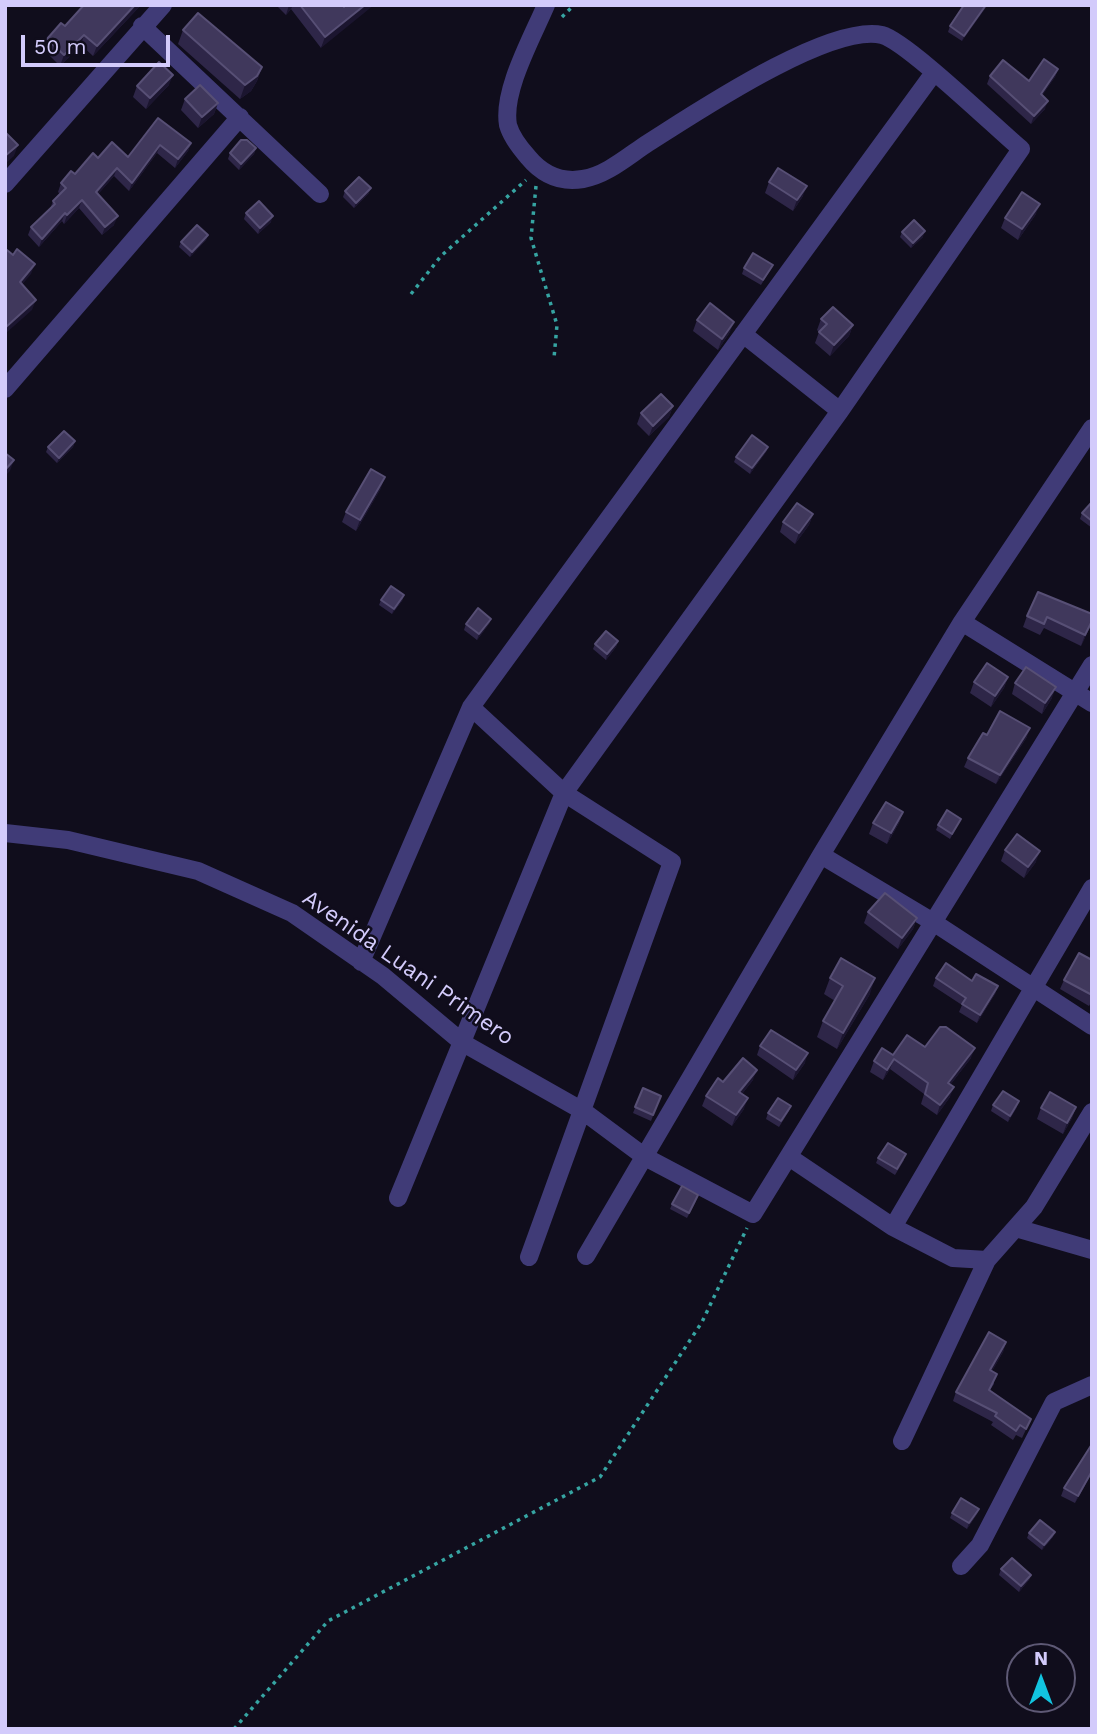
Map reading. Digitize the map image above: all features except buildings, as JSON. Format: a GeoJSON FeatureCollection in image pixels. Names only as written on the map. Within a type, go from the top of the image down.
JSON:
{"type":"FeatureCollection","features":[{"type":"Feature","properties":{"kind":"street"},"geometry":{"type":"LineString","coordinates":[[5,184],[163,5]]}},
{"type":"Feature","properties":{"kind":"street"},"geometry":{"type":"LineString","coordinates":[[398,1198],[564,793],[840,411],[1021,149],[909,51],[882,35],[827,43],[728,94],[610,168],[585,179],[561,180],[538,170],[509,128],[507,102],[545,5]]}},
{"type":"Feature","properties":{"kind":"street"},"geometry":{"type":"LineString","coordinates":[[142,26],[320,194]]}},
{"type":"Feature","properties":{"kind":"street"},"geometry":{"type":"LineString","coordinates":[[361,962],[471,708],[933,74]]}},
{"type":"Feature","properties":{"kind":"street"},"geometry":{"type":"LineString","coordinates":[[5,389],[240,117]]}},
{"type":"Feature","properties":{"kind":"street"},"geometry":{"type":"LineString","coordinates":[[743,334],[840,411]]}},
{"type":"Feature","properties":{"kind":"street"},"geometry":{"type":"LineString","coordinates":[[586,1256],[821,855],[962,622],[1092,428]]}},
{"type":"Feature","properties":{"kind":"street"},"geometry":{"type":"LineString","coordinates":[[962,622],[1092,703]]}},
{"type":"Feature","properties":{"kind":"street"},"geometry":{"type":"LineString","coordinates":[[754,1214],[1092,665]]}},
{"type":"Feature","properties":{"kind":"street"},"geometry":{"type":"LineString","coordinates":[[471,708],[564,793],[672,862],[529,1256]]}},
{"type":"Feature","properties":{"kind":"street","name":"Avenida Luani Primero"},"geometry":{"type":"LineString","coordinates":[[5,833],[68,840],[198,871],[292,913],[383,976],[463,1043],[583,1111],[645,1157],[754,1214]]}},
{"type":"Feature","properties":{"kind":"street"},"geometry":{"type":"LineString","coordinates":[[821,855],[933,922],[1092,1026]]}},
{"type":"Feature","properties":{"kind":"street"},"geometry":{"type":"LineString","coordinates":[[893,1227],[1092,888]]}},
{"type":"Feature","properties":{"kind":"street"},"geometry":{"type":"LineString","coordinates":[[902,1441],[987,1260],[1034,1207],[1092,1112]]}},
{"type":"Feature","properties":{"kind":"street"},"geometry":{"type":"LineString","coordinates":[[789,1157],[893,1227],[953,1258],[987,1260]]}},
{"type":"Feature","properties":{"kind":"street"},"geometry":{"type":"LineString","coordinates":[[1016,1228],[1092,1250]]}},
{"type":"Feature","properties":{"kind":"street"},"geometry":{"type":"LineString","coordinates":[[961,1566],[980,1545],[1054,1402],[1092,1385]]}},
{"type":"Feature","properties":{"kind":"path"},"geometry":{"type":"LineString","coordinates":[[411,294],[441,256],[538,170]]}},
{"type":"Feature","properties":{"kind":"path"},"geometry":{"type":"LineString","coordinates":[[538,170],[531,238],[557,325],[554,358]]}},
{"type":"Feature","properties":{"kind":"path"},"geometry":{"type":"LineString","coordinates":[[234,1729],[328,1621],[600,1476],[702,1322],[754,1214]]}}]}
